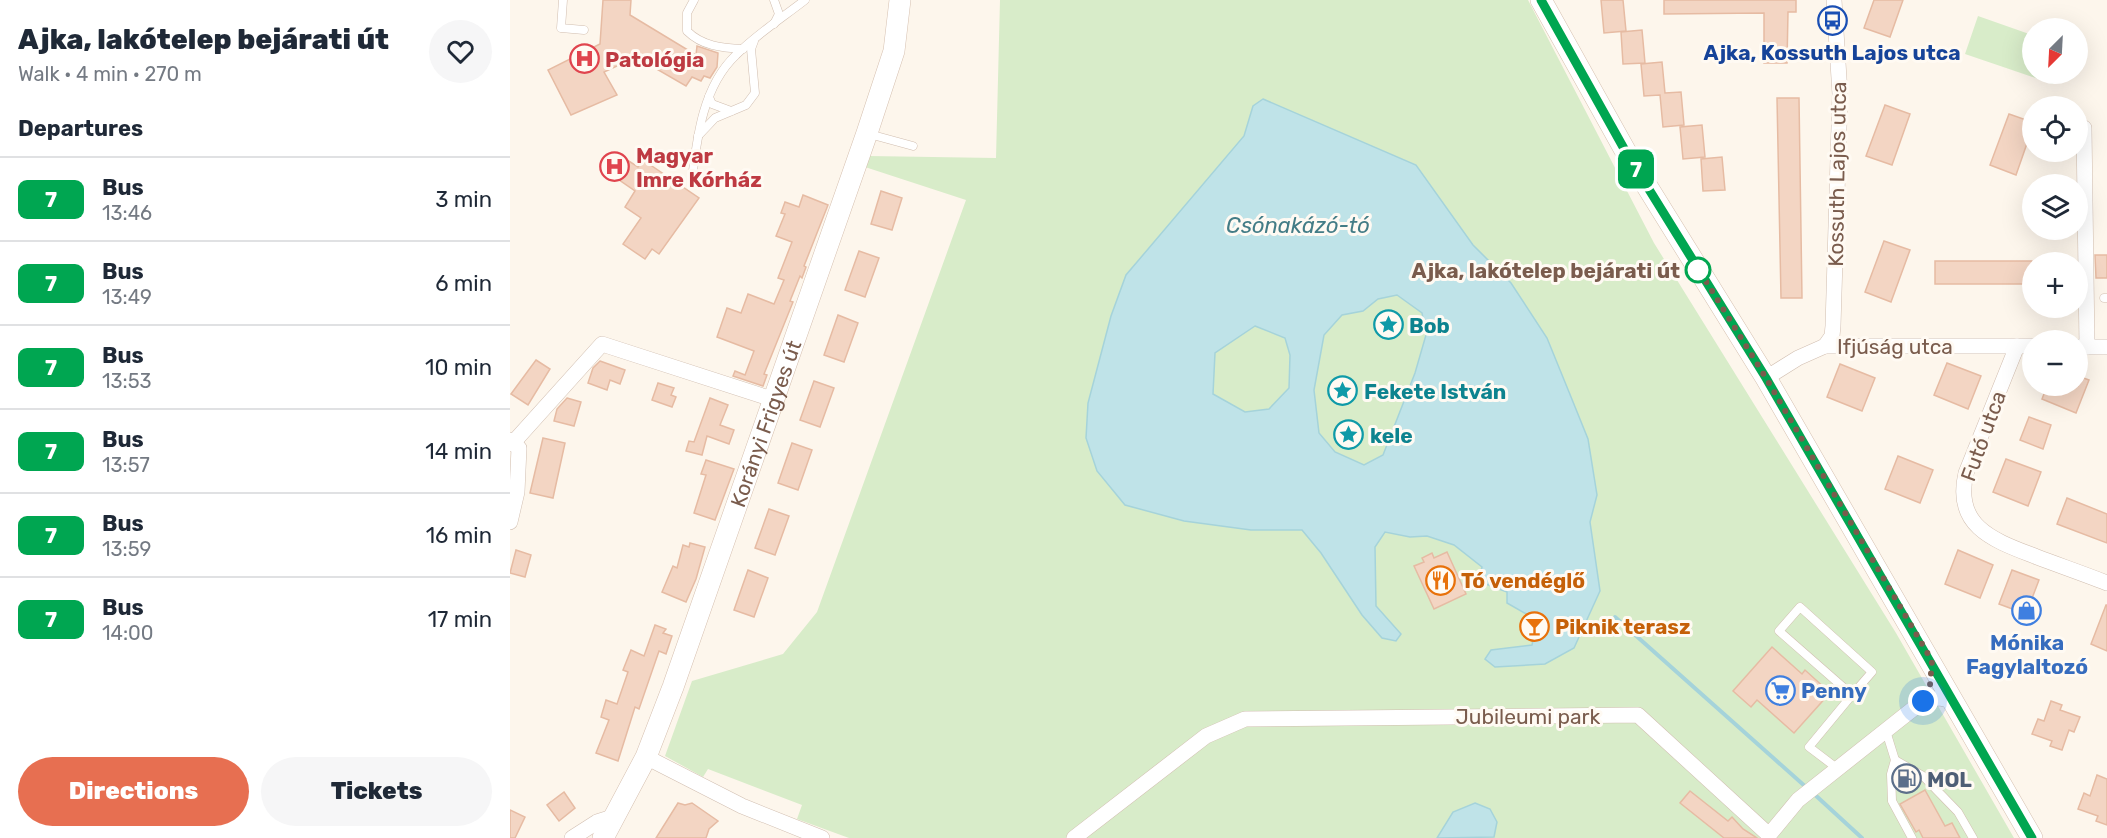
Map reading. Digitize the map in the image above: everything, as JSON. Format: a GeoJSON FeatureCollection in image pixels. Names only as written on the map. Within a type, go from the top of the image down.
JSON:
{"type":"FeatureCollection","features":[{"type":"Feature","properties":{"kind":"main road","name":"Korányi Frigyes út"},"geometry":{"type":"LineString","coordinates":[[603,838],[646,757],[775,400],[894,51],[900,0]]}},
{"type":"Feature","properties":{"kind":"main road"},"geometry":{"type":"LineString","coordinates":[[1541,0],[1627,154],[1766,378],[1932,661],[2032,838]]}},
{"type":"Feature","properties":{"kind":"street","name":"Kossuth Lajos utca"},"geometry":{"type":"LineString","coordinates":[[1825,346],[1832,336],[1833,326],[1840,105],[1834,0]]}},
{"type":"Feature","properties":{"kind":"street"},"geometry":{"type":"LineString","coordinates":[[2082,330],[2084,162]]}},
{"type":"Feature","properties":{"kind":"street"},"geometry":{"type":"LineString","coordinates":[[510,522],[517,492],[519,448],[511,442],[602,344],[775,400]]}},
{"type":"Feature","properties":{"kind":"street","name":"Ifjúság utca"},"geometry":{"type":"LineString","coordinates":[[1766,378],[1798,358],[1825,346],[2022,346]]}},
{"type":"Feature","properties":{"kind":"street","name":"Futó utca"},"geometry":{"type":"LineString","coordinates":[[2017,346],[1966,472],[1963,486],[1965,505],[1970,518],[1993,540],[2107,583]]}},
{"type":"Feature","properties":{"kind":"street"},"geometry":{"type":"LineString","coordinates":[[2088,347],[2107,347]]}},
{"type":"Feature","properties":{"kind":"street"},"geometry":{"type":"LineString","coordinates":[[1923,701],[1930,685],[1932,661]]}},
{"type":"Feature","properties":{"kind":"street"},"geometry":{"type":"LineString","coordinates":[[1923,701],[1939,698],[1954,701]]}},
{"type":"Feature","properties":{"kind":"street","name":"Jubileumi park"},"geometry":{"type":"LineString","coordinates":[[1074,838],[1206,736],[1245,719],[1638,715],[1769,835],[1798,800],[1923,701]]}},
{"type":"Feature","properties":{"kind":"street"},"geometry":{"type":"LineString","coordinates":[[646,757],[742,806],[822,838]]}},
{"type":"Feature","properties":{"kind":"street"},"geometry":{"type":"LineString","coordinates":[[572,838],[597,822],[616,816]]}},
{"type":"Feature","properties":{"kind":"lane"},"geometry":{"type":"LineString","coordinates":[[563,0],[561,28],[584,30]]}},
{"type":"Feature","properties":{"kind":"lane"},"geometry":{"type":"LineString","coordinates":[[694,0],[687,13],[687,31],[696,40],[722,48],[743,49]]}},
{"type":"Feature","properties":{"kind":"lane"},"geometry":{"type":"LineString","coordinates":[[773,25],[778,14],[774,0]]}},
{"type":"Feature","properties":{"kind":"lane"},"geometry":{"type":"LineString","coordinates":[[692,179],[695,140],[709,97],[723,71],[743,49],[805,0]]}},
{"type":"Feature","properties":{"kind":"lane"},"geometry":{"type":"LineString","coordinates":[[695,140],[715,118],[746,105],[755,93],[751,49],[756,39]]}},
{"type":"Feature","properties":{"kind":"lane"},"geometry":{"type":"LineString","coordinates":[[709,97],[712,104],[731,111]]}},
{"type":"Feature","properties":{"kind":"lane"},"geometry":{"type":"LineString","coordinates":[[867,134],[913,146]]}},
{"type":"Feature","properties":{"kind":"lane"},"geometry":{"type":"LineString","coordinates":[[1838,769],[1809,747],[1872,672],[1800,607],[1779,631],[1852,695]]}},
{"type":"Feature","properties":{"kind":"lane"},"geometry":{"type":"LineString","coordinates":[[1887,731],[1895,760],[1891,774],[1892,801],[1912,838]]}},
{"type":"Feature","properties":{"kind":"lane"},"geometry":{"type":"LineString","coordinates":[[1895,760],[1923,776],[1958,813],[1973,838]]}},
{"type":"Feature","properties":{"kind":"green space"},"geometry":{"type":"Polygon","coordinates":[[[1000,0],[1528,0],[1654,243],[1896,633],[2014,838],[849,838],[797,819],[802,805],[708,769],[703,777],[665,756],[692,681],[783,654],[817,612],[966,200],[865,167],[869,156],[996,158],[1000,0]]]}},
{"type":"Feature","properties":{"kind":"green space"},"geometry":{"type":"Polygon","coordinates":[[[1978,16],[2022,31],[2022,73],[1965,54],[1978,16]]]}},
{"type":"Feature","properties":{"kind":"water","name":"Csónakázó-tó"},"geometry":{"type":"Polygon","coordinates":[[[1263,99],[1416,165],[1473,245],[1511,283],[1547,338],[1588,439],[1597,495],[1590,522],[1600,591],[1574,648],[1545,664],[1495,667],[1485,659],[1491,650],[1532,645],[1537,620],[1507,603],[1507,592],[1478,581],[1482,567],[1454,545],[1427,536],[1410,537],[1385,532],[1375,547],[1376,606],[1401,634],[1396,641],[1382,638],[1362,615],[1321,553],[1302,530],[1251,530],[1184,521],[1125,505],[1097,471],[1086,438],[1088,403],[1111,316],[1126,275],[1244,136],[1253,106],[1263,99]],[[1397,295],[1378,299],[1363,311],[1342,315],[1324,335],[1314,390],[1319,433],[1335,452],[1364,465],[1383,455],[1415,373],[1426,335],[1422,313],[1397,295]],[[1255,326],[1215,353],[1213,394],[1245,412],[1269,409],[1289,388],[1290,355],[1285,338],[1255,326]]]}},
{"type":"Feature","properties":{"kind":"water"},"geometry":{"type":"Polygon","coordinates":[[[1475,803],[1490,809],[1497,822],[1494,837],[1437,838],[1453,812],[1475,803]]]}},
{"type":"Feature","properties":{"kind":"building"},"geometry":{"type":"Polygon","coordinates":[[[603,0],[631,0],[630,15],[696,55],[697,46],[718,53],[717,67],[710,78],[704,76],[701,81],[692,77],[686,86],[636,57],[604,72],[617,95],[571,115],[548,70],[600,44],[603,0]]]}},
{"type":"Feature","properties":{"kind":"building"},"geometry":{"type":"Polygon","coordinates":[[[1601,0],[1623,0],[1626,31],[1604,33],[1601,0]]]}},
{"type":"Feature","properties":{"kind":"building"},"geometry":{"type":"Polygon","coordinates":[[[1664,0],[1796,0],[1796,12],[1788,12],[1787,63],[1764,63],[1764,13],[1664,14],[1664,0]]]}},
{"type":"Feature","properties":{"kind":"building"},"geometry":{"type":"Polygon","coordinates":[[[1874,0],[1903,0],[1890,37],[1864,28],[1874,0]]]}},
{"type":"Feature","properties":{"kind":"building"},"geometry":{"type":"Polygon","coordinates":[[[1642,30],[1645,63],[1623,64],[1621,32],[1642,30]]]}},
{"type":"Feature","properties":{"kind":"building"},"geometry":{"type":"Polygon","coordinates":[[[1662,62],[1665,93],[1681,92],[1684,125],[1663,127],[1660,95],[1644,96],[1641,64],[1662,62]]]}},
{"type":"Feature","properties":{"kind":"building"},"geometry":{"type":"Polygon","coordinates":[[[1777,98],[1799,98],[1802,298],[1781,298],[1777,98]]]}},
{"type":"Feature","properties":{"kind":"building"},"geometry":{"type":"Polygon","coordinates":[[[1885,105],[1910,114],[1892,165],[1866,156],[1885,105]]]}},
{"type":"Feature","properties":{"kind":"building"},"geometry":{"type":"Polygon","coordinates":[[[2009,114],[2022,119],[2022,158],[2016,175],[1990,165],[2009,114]]]}},
{"type":"Feature","properties":{"kind":"building"},"geometry":{"type":"Polygon","coordinates":[[[1702,125],[1705,157],[1683,159],[1680,127],[1702,125]]]}},
{"type":"Feature","properties":{"kind":"building"},"geometry":{"type":"Polygon","coordinates":[[[1722,157],[1725,190],[1703,191],[1701,159],[1722,157]]]}},
{"type":"Feature","properties":{"kind":"building"},"geometry":{"type":"Polygon","coordinates":[[[624,158],[638,167],[643,160],[699,198],[659,254],[652,249],[645,259],[623,244],[641,218],[625,207],[635,191],[612,175],[624,158]]]}},
{"type":"Feature","properties":{"kind":"building"},"geometry":{"type":"Polygon","coordinates":[[[881,191],[902,198],[892,230],[871,224],[881,191]]]}},
{"type":"Feature","properties":{"kind":"building"},"geometry":{"type":"Polygon","coordinates":[[[803,195],[828,205],[804,266],[806,267],[802,278],[800,276],[790,301],[793,302],[764,374],[767,375],[763,386],[733,376],[735,371],[745,375],[754,351],[717,337],[727,308],[741,313],[748,294],[774,304],[784,280],[778,278],[792,242],[776,236],[785,214],[781,213],[785,202],[799,207],[803,195]]]}},
{"type":"Feature","properties":{"kind":"building"},"geometry":{"type":"Polygon","coordinates":[[[1884,241],[1910,250],[1891,302],[1865,292],[1884,241]]]}},
{"type":"Feature","properties":{"kind":"building"},"geometry":{"type":"Polygon","coordinates":[[[859,251],[879,258],[865,297],[845,290],[859,251]]]}},
{"type":"Feature","properties":{"kind":"building"},"geometry":{"type":"Polygon","coordinates":[[[2095,255],[2107,255],[2107,278],[2096,278],[2095,255]]]}},
{"type":"Feature","properties":{"kind":"building"},"geometry":{"type":"Polygon","coordinates":[[[1935,261],[2022,261],[2022,284],[1935,284],[1935,261]]]}},
{"type":"Feature","properties":{"kind":"building"},"geometry":{"type":"Polygon","coordinates":[[[838,315],[858,323],[844,362],[824,355],[838,315]]]}},
{"type":"Feature","properties":{"kind":"building"},"geometry":{"type":"Polygon","coordinates":[[[536,360],[550,369],[528,405],[511,394],[536,360]]]}},
{"type":"Feature","properties":{"kind":"building"},"geometry":{"type":"Polygon","coordinates":[[[600,361],[625,370],[620,384],[610,380],[607,390],[588,383],[593,368],[600,361]]]}},
{"type":"Feature","properties":{"kind":"building"},"geometry":{"type":"Polygon","coordinates":[[[1947,363],[1981,376],[1968,409],[1934,395],[1947,363]]]}},
{"type":"Feature","properties":{"kind":"building"},"geometry":{"type":"Polygon","coordinates":[[[1840,364],[1875,378],[1862,411],[1827,397],[1840,364]]]}},
{"type":"Feature","properties":{"kind":"building"},"geometry":{"type":"Polygon","coordinates":[[[814,381],[834,388],[820,427],[800,420],[814,381]]]}},
{"type":"Feature","properties":{"kind":"building"},"geometry":{"type":"Polygon","coordinates":[[[658,383],[674,388],[671,395],[676,397],[672,407],[652,400],[658,383]]]}},
{"type":"Feature","properties":{"kind":"building"},"geometry":{"type":"Polygon","coordinates":[[[2043,396],[2083,396],[2076,413],[2042,399],[2043,396]]]}},
{"type":"Feature","properties":{"kind":"building"},"geometry":{"type":"Polygon","coordinates":[[[567,398],[581,402],[574,426],[554,421],[557,409],[567,398]]]}},
{"type":"Feature","properties":{"kind":"building"},"geometry":{"type":"Polygon","coordinates":[[[710,398],[728,405],[720,425],[734,430],[729,444],[707,436],[702,455],[686,451],[689,441],[694,442],[710,398]]]}},
{"type":"Feature","properties":{"kind":"building"},"geometry":{"type":"Polygon","coordinates":[[[2029,417],[2051,425],[2043,449],[2020,440],[2029,417]]]}},
{"type":"Feature","properties":{"kind":"building"},"geometry":{"type":"Polygon","coordinates":[[[543,438],[565,443],[553,498],[530,493],[543,438]]]}},
{"type":"Feature","properties":{"kind":"building"},"geometry":{"type":"Polygon","coordinates":[[[792,443],[812,450],[798,490],[778,483],[792,443]]]}},
{"type":"Feature","properties":{"kind":"building"},"geometry":{"type":"Polygon","coordinates":[[[1898,456],[1933,470],[1920,503],[1885,489],[1898,456]]]}},
{"type":"Feature","properties":{"kind":"building"},"geometry":{"type":"Polygon","coordinates":[[[2006,459],[2041,472],[2028,506],[1993,492],[2006,459]]]}},
{"type":"Feature","properties":{"kind":"building"},"geometry":{"type":"Polygon","coordinates":[[[706,460],[734,469],[715,520],[694,513],[706,475],[701,474],[706,460]]]}},
{"type":"Feature","properties":{"kind":"building"},"geometry":{"type":"Polygon","coordinates":[[[2067,498],[2107,514],[2107,543],[2057,524],[2067,498]]]}},
{"type":"Feature","properties":{"kind":"building"},"geometry":{"type":"Polygon","coordinates":[[[769,509],[789,516],[775,555],[755,548],[769,509]]]}},
{"type":"Feature","properties":{"kind":"building"},"geometry":{"type":"Polygon","coordinates":[[[690,543],[705,547],[696,579],[686,602],[662,592],[673,566],[677,568],[683,545],[689,547],[690,543]]]}},
{"type":"Feature","properties":{"kind":"building"},"geometry":{"type":"Polygon","coordinates":[[[516,550],[531,555],[525,577],[510,573],[516,550]]]}},
{"type":"Feature","properties":{"kind":"building"},"geometry":{"type":"Polygon","coordinates":[[[1958,550],[1993,565],[1980,598],[1945,584],[1958,550]]]}},
{"type":"Feature","properties":{"kind":"building","name":"Tó vendéglő"},"geometry":{"type":"Polygon","coordinates":[[[1447,552],[1466,594],[1434,609],[1414,566],[1424,562],[1422,558],[1432,553],[1434,558],[1447,552]]]}},
{"type":"Feature","properties":{"kind":"building"},"geometry":{"type":"Polygon","coordinates":[[[748,570],[768,578],[754,617],[734,610],[748,570]]]}},
{"type":"Feature","properties":{"kind":"building"},"geometry":{"type":"Polygon","coordinates":[[[2012,570],[2039,580],[2026,614],[1999,604],[2012,570]]]}},
{"type":"Feature","properties":{"kind":"building"},"geometry":{"type":"Polygon","coordinates":[[[2107,605],[2107,651],[2091,644],[2107,605]]]}},
{"type":"Feature","properties":{"kind":"building"},"geometry":{"type":"Polygon","coordinates":[[[655,625],[666,629],[663,633],[672,636],[666,654],[659,651],[639,709],[635,707],[618,761],[596,753],[609,720],[601,717],[606,700],[617,704],[628,672],[623,670],[631,650],[644,656],[655,625]]]}},
{"type":"Feature","properties":{"kind":"building","name":"Penny"},"geometry":{"type":"Polygon","coordinates":[[[1772,647],[1802,674],[1805,670],[1826,689],[1824,692],[1828,695],[1794,733],[1757,700],[1751,707],[1733,691],[1772,647]]]}},
{"type":"Feature","properties":{"kind":"building"},"geometry":{"type":"Polygon","coordinates":[[[2051,701],[2062,705],[2060,710],[2080,717],[2074,732],[2069,730],[2062,750],[2050,746],[2052,741],[2032,734],[2038,719],[2044,721],[2051,701]]]}},
{"type":"Feature","properties":{"kind":"building"},"geometry":{"type":"Polygon","coordinates":[[[2097,775],[2107,779],[2107,825],[2096,821],[2098,816],[2078,809],[2084,793],[2090,796],[2097,775]]]}},
{"type":"Feature","properties":{"kind":"building"},"geometry":{"type":"Polygon","coordinates":[[[1925,790],[1945,826],[1952,823],[1960,838],[1923,838],[1919,830],[1916,832],[1900,804],[1925,790]]]}},
{"type":"Feature","properties":{"kind":"building"},"geometry":{"type":"Polygon","coordinates":[[[1690,791],[1728,821],[1732,817],[1743,829],[1757,838],[1724,838],[1680,803],[1690,791]]]}},
{"type":"Feature","properties":{"kind":"building"},"geometry":{"type":"Polygon","coordinates":[[[564,792],[575,808],[559,821],[547,805],[564,792]]]}},
{"type":"Feature","properties":{"kind":"building"},"geometry":{"type":"Polygon","coordinates":[[[678,803],[685,805],[692,803],[718,821],[709,829],[706,838],[656,838],[678,803]]]}},
{"type":"Feature","properties":{"kind":"building"},"geometry":{"type":"Polygon","coordinates":[[[510,810],[525,817],[515,838],[510,838],[510,810]]]}},
{"type":"Feature","properties":{"kind":"waterway"},"geometry":{"type":"LineString","coordinates":[[1615,617],[1807,788]]}},
{"type":"Feature","properties":{"kind":"waterway"},"geometry":{"type":"LineString","coordinates":[[1813,793],[1862,838]]}},
{"type":"Feature","properties":{"kind":"bus line","name":"7"},"geometry":{"type":"LineString","coordinates":[[1541,0],[1627,154],[1766,378],[1932,661],[2032,838]]}},
{"type":"Feature","properties":{"kind":"place","name":"Ajka, Kossuth Lajos utca"},"geometry":{"type":"Point","coordinates":[1832,21]}},
{"type":"Feature","properties":{"kind":"place","name":"Patológia"},"geometry":{"type":"Point","coordinates":[584,59]}},
{"type":"Feature","properties":{"kind":"place","name":"Magyar Imre Kórház"},"geometry":{"type":"Point","coordinates":[615,167]}},
{"type":"Feature","properties":{"kind":"place","name":"Ajka, lakótelep bejárati út"},"geometry":{"type":"Point","coordinates":[1698,270]}},
{"type":"Feature","properties":{"kind":"place","name":"Bob"},"geometry":{"type":"Point","coordinates":[1388,325]}},
{"type":"Feature","properties":{"kind":"place","name":"Fekete István"},"geometry":{"type":"Point","coordinates":[1343,391]}},
{"type":"Feature","properties":{"kind":"place","name":"kele"},"geometry":{"type":"Point","coordinates":[1349,435]}},
{"type":"Feature","properties":{"kind":"place","name":"Tó vendéglő"},"geometry":{"type":"Point","coordinates":[1440,580]}},
{"type":"Feature","properties":{"kind":"place","name":"Mónika Fagylaltozó"},"geometry":{"type":"Point","coordinates":[2027,611]}},
{"type":"Feature","properties":{"kind":"place","name":"Piknik terasz"},"geometry":{"type":"Point","coordinates":[1534,626]}},
{"type":"Feature","properties":{"kind":"place","name":"Penny"},"geometry":{"type":"Point","coordinates":[1780,690]}},
{"type":"Feature","properties":{"kind":"place","name":"MOL"},"geometry":{"type":"Point","coordinates":[1906,779]}},
{"type":"Feature","properties":{"kind":"route"},"geometry":{"type":"LineString","coordinates":[[1698,270],[1694,262],[1766,378],[1932,661],[1930,685],[1923,701]]}}]}
